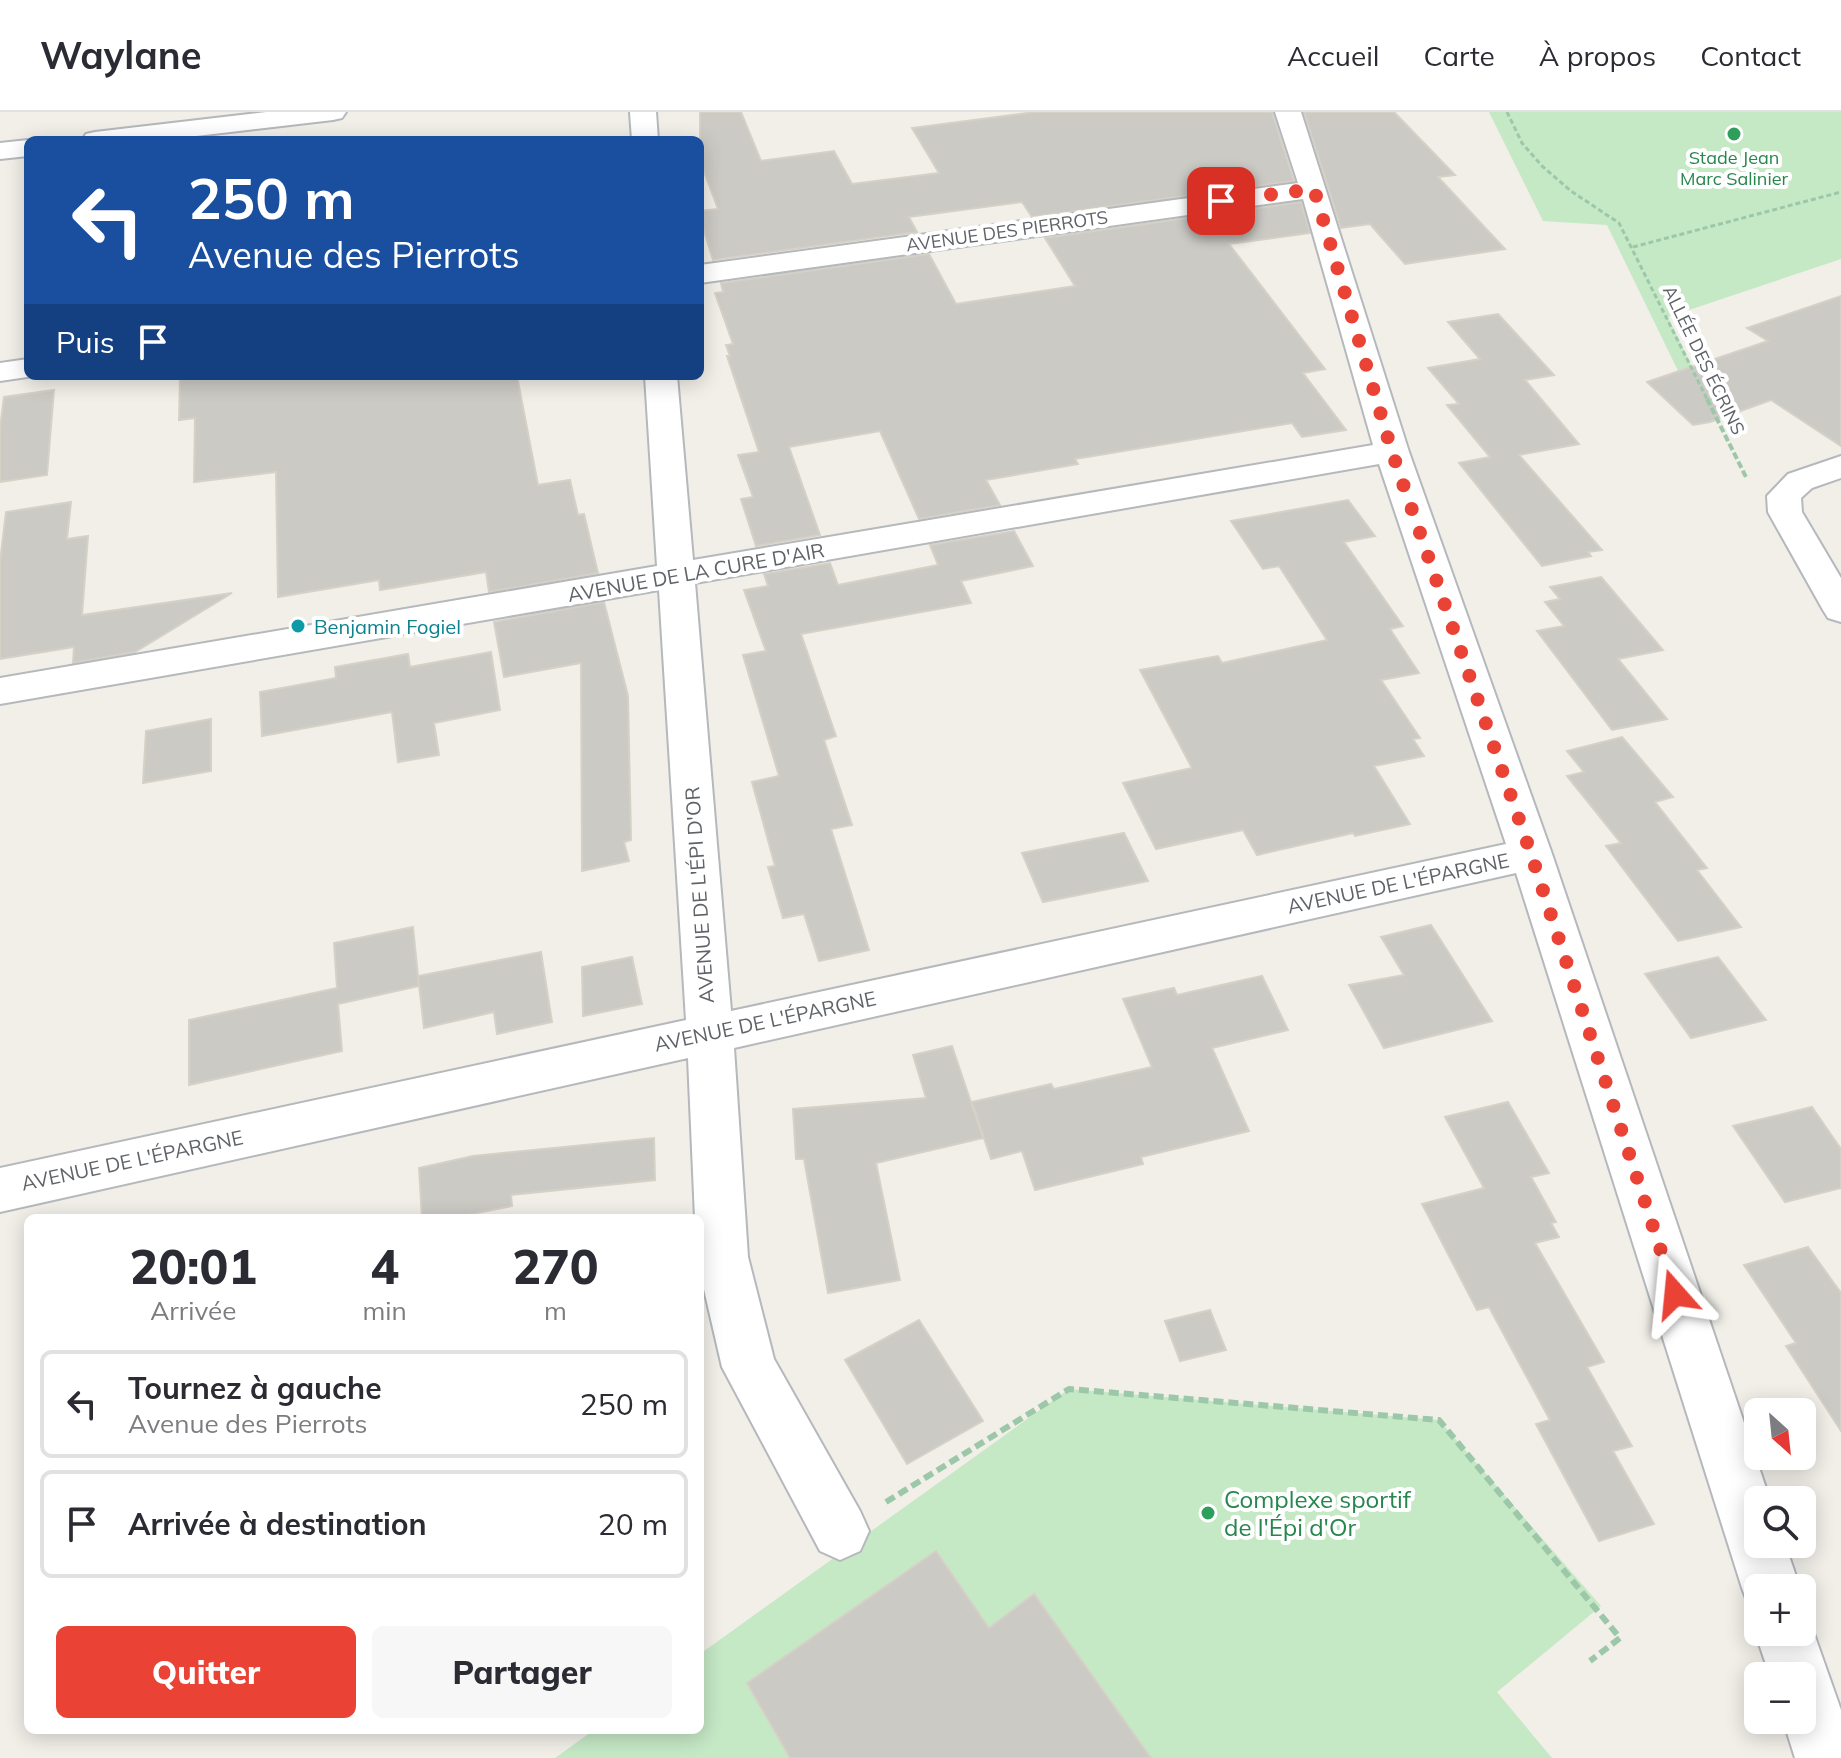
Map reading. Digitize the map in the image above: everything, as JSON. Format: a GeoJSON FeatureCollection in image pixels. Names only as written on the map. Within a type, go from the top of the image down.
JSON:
{"type":"FeatureCollection","features":[{"type":"Feature","properties":{"kind":"street"},"geometry":{"type":"LineString","coordinates":[[129,136],[333,112]]}},
{"type":"Feature","properties":{"kind":"street"},"geometry":{"type":"LineString","coordinates":[[643,112],[645,136]]}},
{"type":"Feature","properties":{"kind":"street"},"geometry":{"type":"LineString","coordinates":[[1288,112],[1392,452],[1531,854],[1766,1574]]}},
{"type":"Feature","properties":{"kind":"street"},"geometry":{"type":"LineString","coordinates":[[0,151],[24,148]]}},
{"type":"Feature","properties":{"kind":"street","name":"AVENUE DES PIERROTS"},"geometry":{"type":"LineString","coordinates":[[704,273],[1314,189]]}},
{"type":"Feature","properties":{"kind":"street"},"geometry":{"type":"LineString","coordinates":[[0,372],[24,369]]}},
{"type":"Feature","properties":{"kind":"street","name":"AVENUE DE L'ÉPI D'OR"},"geometry":{"type":"LineString","coordinates":[[661,380],[710,1032],[722,1257],[749,1367],[840,1531]]}},
{"type":"Feature","properties":{"kind":"street","name":"AVENUE DE LA CURE D'AIR"},"geometry":{"type":"LineString","coordinates":[[0,691],[1392,452]]}},
{"type":"Feature","properties":{"kind":"street"},"geometry":{"type":"LineString","coordinates":[[1841,466],[1800,481],[1784,496],[1785,512],[1841,610]]}},
{"type":"Feature","properties":{"kind":"street","name":"AVENUE DE L'ÉPARGNE"},"geometry":{"type":"LineString","coordinates":[[0,1190],[1531,854]]}},
{"type":"Feature","properties":{"kind":"street"},"geometry":{"type":"LineString","coordinates":[[1816,1727],[1826,1758]]}},
{"type":"Feature","properties":{"kind":"path","name":"ALLÉE DES ÉCRINS"},"geometry":{"type":"LineString","coordinates":[[1507,112],[1522,143],[1542,166],[1571,191],[1619,223],[1748,479]]}},
{"type":"Feature","properties":{"kind":"path"},"geometry":{"type":"LineString","coordinates":[[1633,247],[1841,192]]}},
{"type":"Feature","properties":{"kind":"path"},"geometry":{"type":"LineString","coordinates":[[840,1531],[1069,1389],[1439,1420],[1620,1638],[1590,1661]]}},
{"type":"Feature","properties":{"kind":"green space"},"geometry":{"type":"Polygon","coordinates":[[[1489,112],[1841,112],[1841,259],[1668,317],[1699,381],[1682,379],[1607,225],[1543,221],[1489,112]]]}},
{"type":"Feature","properties":{"kind":"green space","name":"Complexe sportif de l'Épi d'Or"},"geometry":{"type":"Polygon","coordinates":[[[1069,1389],[1439,1420],[1601,1606],[1497,1692],[1552,1758],[555,1758],[588,1734],[704,1734],[704,1651],[1069,1389]]]}},
{"type":"Feature","properties":{"kind":"building"},"geometry":{"type":"Polygon","coordinates":[[[700,112],[741,112],[761,161],[834,151],[852,184],[939,173],[912,128],[1035,112],[1272,112],[1294,181],[1032,217],[1022,202],[909,217],[917,232],[713,260],[704,231],[704,211],[718,209],[704,172],[704,136],[700,136],[700,112]]]}},
{"type":"Feature","properties":{"kind":"building"},"geometry":{"type":"Polygon","coordinates":[[[1304,112],[1394,112],[1455,175],[1438,177],[1505,249],[1405,264],[1370,224],[1341,228],[1304,112]]]}},
{"type":"Feature","properties":{"kind":"building"},"geometry":{"type":"Polygon","coordinates":[[[1301,202],[1310,233],[1229,244],[1325,369],[1303,373],[1346,430],[1302,437],[1292,423],[1075,459],[1078,464],[986,480],[1000,505],[919,519],[880,431],[789,447],[820,535],[756,546],[741,499],[753,497],[738,455],[759,452],[727,356],[730,356],[726,345],[733,344],[715,293],[723,292],[721,283],[929,254],[956,304],[1075,286],[1045,238],[1301,202]]]}},
{"type":"Feature","properties":{"kind":"building"},"geometry":{"type":"Polygon","coordinates":[[[1841,296],[1841,446],[1771,400],[1693,425],[1647,382],[1768,341],[1747,328],[1841,296]]]}},
{"type":"Feature","properties":{"kind":"building"},"geometry":{"type":"Polygon","coordinates":[[[1498,314],[1554,375],[1525,380],[1579,444],[1519,455],[1602,550],[1588,552],[1591,556],[1542,566],[1459,463],[1490,457],[1447,405],[1459,404],[1428,368],[1480,359],[1448,322],[1498,314]]]}},
{"type":"Feature","properties":{"kind":"building"},"geometry":{"type":"Polygon","coordinates":[[[180,380],[518,380],[538,485],[570,480],[578,515],[584,514],[598,573],[489,592],[486,572],[380,590],[379,580],[278,597],[276,472],[194,482],[195,418],[179,420],[180,380]]]}},
{"type":"Feature","properties":{"kind":"building"},"geometry":{"type":"Polygon","coordinates":[[[54,390],[47,475],[0,482],[0,428],[4,397],[54,390]]]}},
{"type":"Feature","properties":{"kind":"building"},"geometry":{"type":"Polygon","coordinates":[[[1348,500],[1375,536],[1344,542],[1403,626],[1390,629],[1419,673],[1381,680],[1420,738],[1413,739],[1424,756],[1374,766],[1410,824],[1355,836],[1353,833],[1257,855],[1243,830],[1156,849],[1123,783],[1192,768],[1140,670],[1218,656],[1222,663],[1327,640],[1279,566],[1263,569],[1231,521],[1348,500]]]}},
{"type":"Feature","properties":{"kind":"building"},"geometry":{"type":"Polygon","coordinates":[[[71,502],[67,539],[88,536],[82,615],[232,593],[135,652],[73,663],[74,647],[0,659],[0,562],[6,512],[71,502]]]}},
{"type":"Feature","properties":{"kind":"building"},"geometry":{"type":"Polygon","coordinates":[[[1014,531],[1033,566],[961,581],[971,603],[801,634],[836,736],[824,740],[852,825],[831,829],[869,950],[819,961],[804,914],[783,918],[768,867],[775,866],[752,782],[779,776],[743,655],[766,651],[744,590],[768,586],[764,574],[830,563],[838,585],[938,565],[930,545],[1014,531]]]}},
{"type":"Feature","properties":{"kind":"building"},"geometry":{"type":"Polygon","coordinates":[[[1601,577],[1663,650],[1618,659],[1667,719],[1612,730],[1537,631],[1564,626],[1545,602],[1560,599],[1550,587],[1601,577]]]}},
{"type":"Feature","properties":{"kind":"building"},"geometry":{"type":"Polygon","coordinates":[[[604,602],[628,696],[631,840],[624,842],[629,861],[582,871],[581,663],[504,677],[494,622],[604,602]]]}},
{"type":"Feature","properties":{"kind":"building"},"geometry":{"type":"Polygon","coordinates":[[[491,652],[500,710],[434,723],[439,755],[398,762],[392,712],[262,736],[260,692],[336,678],[335,667],[408,654],[410,667],[491,652]]]}},
{"type":"Feature","properties":{"kind":"building"},"geometry":{"type":"Polygon","coordinates":[[[211,719],[211,771],[143,783],[146,731],[211,719]]]}},
{"type":"Feature","properties":{"kind":"building"},"geometry":{"type":"Polygon","coordinates":[[[1622,737],[1673,797],[1655,802],[1707,868],[1697,870],[1741,927],[1678,941],[1606,846],[1621,843],[1567,776],[1584,772],[1567,751],[1622,737]]]}},
{"type":"Feature","properties":{"kind":"building"},"geometry":{"type":"Polygon","coordinates":[[[1124,833],[1148,881],[1043,902],[1022,853],[1124,833]]]}},
{"type":"Feature","properties":{"kind":"building"},"geometry":{"type":"Polygon","coordinates":[[[1431,925],[1492,1021],[1384,1048],[1349,985],[1404,975],[1381,937],[1431,925]]]}},
{"type":"Feature","properties":{"kind":"building"},"geometry":{"type":"Polygon","coordinates":[[[413,927],[419,986],[338,1004],[342,1051],[189,1085],[189,1020],[337,988],[334,943],[413,927]]]}},
{"type":"Feature","properties":{"kind":"building"},"geometry":{"type":"Polygon","coordinates":[[[541,952],[552,1022],[497,1034],[494,1012],[424,1028],[418,976],[541,952]]]}},
{"type":"Feature","properties":{"kind":"building"},"geometry":{"type":"Polygon","coordinates":[[[632,957],[642,1004],[583,1016],[582,967],[632,957]]]}},
{"type":"Feature","properties":{"kind":"building"},"geometry":{"type":"Polygon","coordinates":[[[1718,957],[1766,1020],[1691,1038],[1645,974],[1718,957]]]}},
{"type":"Feature","properties":{"kind":"building"},"geometry":{"type":"Polygon","coordinates":[[[1262,976],[1288,1030],[1212,1048],[1249,1131],[1141,1157],[1143,1164],[1035,1190],[1022,1151],[991,1159],[972,1102],[1051,1084],[1054,1089],[1152,1067],[1123,999],[1174,988],[1177,995],[1262,976]]]}},
{"type":"Feature","properties":{"kind":"building"},"geometry":{"type":"Polygon","coordinates":[[[952,1046],[983,1138],[876,1163],[900,1280],[828,1293],[804,1159],[796,1159],[793,1109],[926,1098],[913,1055],[952,1046]]]}},
{"type":"Feature","properties":{"kind":"building"},"geometry":{"type":"Polygon","coordinates":[[[1508,1102],[1549,1173],[1531,1177],[1556,1222],[1551,1223],[1559,1237],[1535,1243],[1604,1362],[1587,1367],[1632,1446],[1613,1451],[1654,1524],[1599,1541],[1536,1424],[1550,1420],[1489,1307],[1477,1310],[1422,1204],[1484,1188],[1445,1117],[1508,1102]]]}},
{"type":"Feature","properties":{"kind":"building"},"geometry":{"type":"Polygon","coordinates":[[[1812,1107],[1841,1149],[1841,1188],[1785,1202],[1733,1126],[1812,1107]]]}},
{"type":"Feature","properties":{"kind":"building"},"geometry":{"type":"Polygon","coordinates":[[[654,1138],[655,1180],[511,1195],[512,1206],[472,1214],[422,1214],[419,1168],[473,1156],[654,1138]]]}},
{"type":"Feature","properties":{"kind":"building"},"geometry":{"type":"Polygon","coordinates":[[[1808,1247],[1841,1293],[1841,1431],[1786,1346],[1796,1343],[1744,1265],[1808,1247]]]}},
{"type":"Feature","properties":{"kind":"building"},"geometry":{"type":"Polygon","coordinates":[[[1210,1310],[1226,1350],[1180,1361],[1165,1321],[1210,1310]]]}},
{"type":"Feature","properties":{"kind":"building"},"geometry":{"type":"Polygon","coordinates":[[[919,1320],[983,1421],[907,1464],[845,1360],[919,1320]]]}},
{"type":"Feature","properties":{"kind":"building"},"geometry":{"type":"Polygon","coordinates":[[[936,1551],[989,1628],[1034,1594],[1151,1758],[790,1758],[747,1683],[936,1551]]]}},
{"type":"Feature","properties":{"kind":"place","name":"Stade Jean Marc Salinier"},"geometry":{"type":"Point","coordinates":[1734,134]}},
{"type":"Feature","properties":{"kind":"place","name":"Benjamin Fogiel"},"geometry":{"type":"Point","coordinates":[298,626]}},
{"type":"Feature","properties":{"kind":"place","name":"Complexe sportif de l'Épi d'Or"},"geometry":{"type":"Point","coordinates":[1208,1513]}},
{"type":"Feature","properties":{"kind":"route"},"geometry":{"type":"LineString","coordinates":[[1221,201],[1314,189],[1392,452],[1531,854],[1675,1294]]}}]}
